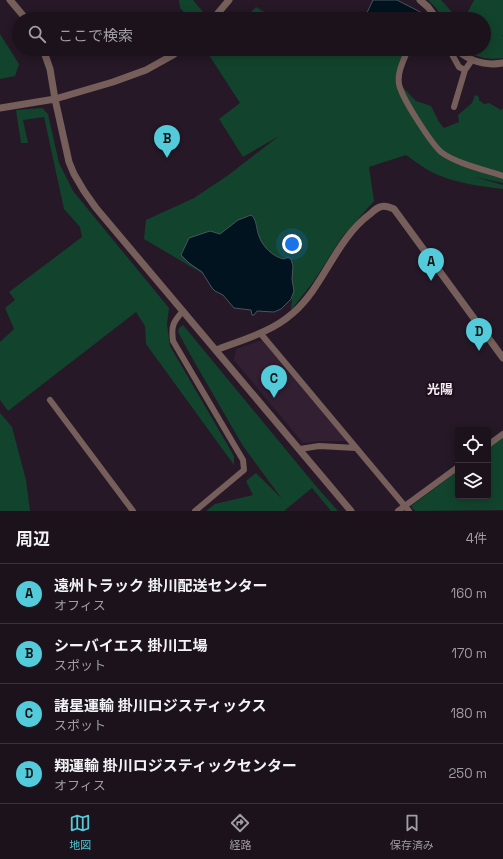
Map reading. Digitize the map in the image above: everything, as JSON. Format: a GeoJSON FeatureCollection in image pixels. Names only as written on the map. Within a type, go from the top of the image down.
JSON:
{"type":"FeatureCollection","features":[{"type":"Feature","properties":{"kind":"street"},"geometry":{"type":"LineString","coordinates":[[10,0],[20,12]]}},
{"type":"Feature","properties":{"kind":"street"},"geometry":{"type":"LineString","coordinates":[[220,12],[229,0]]}},
{"type":"Feature","properties":{"kind":"street"},"geometry":{"type":"LineString","coordinates":[[420,0],[432,12]]}},
{"type":"Feature","properties":{"kind":"street"},"geometry":{"type":"LineString","coordinates":[[45,56],[50,69],[69,162],[84,191],[96,208],[351,511]]}},
{"type":"Feature","properties":{"kind":"street"},"geometry":{"type":"LineString","coordinates":[[0,108],[55,99],[113,82],[146,70],[170,56]]}},
{"type":"Feature","properties":{"kind":"street"},"geometry":{"type":"LineString","coordinates":[[405,56],[399,74],[399,84],[407,102],[440,152],[452,159],[503,176]]}},
{"type":"Feature","properties":{"kind":"street"},"geometry":{"type":"LineString","coordinates":[[454,56],[459,67],[464,70]]}},
{"type":"Feature","properties":{"kind":"street"},"geometry":{"type":"LineString","coordinates":[[465,56],[479,63],[492,65],[503,63]]}},
{"type":"Feature","properties":{"kind":"street"},"geometry":{"type":"LineString","coordinates":[[454,107],[464,70],[472,60]]}},
{"type":"Feature","properties":{"kind":"street"},"geometry":{"type":"LineString","coordinates":[[216,350],[261,334],[291,315],[302,306],[337,251],[354,229],[364,218],[379,207],[387,206],[394,209],[503,358]]}},
{"type":"Feature","properties":{"kind":"street"},"geometry":{"type":"LineString","coordinates":[[183,311],[174,321],[172,332],[173,341],[244,460],[244,470],[195,511]]}},
{"type":"Feature","properties":{"kind":"street"},"geometry":{"type":"LineString","coordinates":[[261,334],[409,511]]}},
{"type":"Feature","properties":{"kind":"street"},"geometry":{"type":"LineString","coordinates":[[50,400],[133,511]]}},
{"type":"Feature","properties":{"kind":"street"},"geometry":{"type":"LineString","coordinates":[[491,443],[503,434]]}},
{"type":"Feature","properties":{"kind":"street"},"geometry":{"type":"LineString","coordinates":[[300,449],[319,446],[356,448]]}},
{"type":"Feature","properties":{"kind":"street"},"geometry":{"type":"LineString","coordinates":[[398,511],[455,469]]}},
{"type":"Feature","properties":{"kind":"shaded area"},"geometry":{"type":"Polygon","coordinates":[[[262,340],[347,441],[303,443],[234,360],[236,349],[262,340]]]}},
{"type":"Feature","properties":{"kind":"green space"},"geometry":{"type":"Polygon","coordinates":[[[179,0],[193,0],[203,12],[184,12],[180,8],[179,0]]]}},
{"type":"Feature","properties":{"kind":"green space"},"geometry":{"type":"Polygon","coordinates":[[[428,0],[441,0],[452,12],[439,12],[428,0]]]}},
{"type":"Feature","properties":{"kind":"green space"},"geometry":{"type":"Polygon","coordinates":[[[474,0],[503,0],[503,35],[501,36],[503,36],[503,58],[493,59],[478,56],[491,56],[491,12],[468,12],[474,0]]]}},
{"type":"Feature","properties":{"kind":"green space"},"geometry":{"type":"Polygon","coordinates":[[[256,7],[264,12],[251,12],[256,7]]]}},
{"type":"Feature","properties":{"kind":"green space"},"geometry":{"type":"Polygon","coordinates":[[[0,34],[12,53],[12,56],[14,56],[19,64],[15,76],[0,79],[0,34]]]}},
{"type":"Feature","properties":{"kind":"green space"},"geometry":{"type":"Polygon","coordinates":[[[210,56],[405,56],[396,80],[416,101],[431,106],[439,122],[444,128],[459,122],[458,115],[472,103],[475,95],[479,97],[479,100],[484,104],[489,103],[501,110],[503,108],[503,183],[475,177],[503,185],[503,189],[454,181],[429,171],[406,155],[369,167],[374,201],[342,237],[314,281],[291,310],[293,287],[217,282],[144,239],[146,220],[194,198],[227,176],[279,136],[243,157],[219,119],[240,103],[210,56]]]}},
{"type":"Feature","properties":{"kind":"green space"},"geometry":{"type":"Polygon","coordinates":[[[42,108],[48,114],[59,163],[73,191],[169,308],[167,324],[170,346],[234,456],[234,465],[146,344],[145,326],[136,312],[8,411],[0,400],[0,342],[14,329],[5,308],[15,300],[9,292],[82,237],[80,227],[64,209],[44,117],[23,120],[28,143],[21,143],[16,110],[42,108]]]}},
{"type":"Feature","properties":{"kind":"green space"},"geometry":{"type":"Polygon","coordinates":[[[183,325],[338,511],[331,511],[312,488],[284,511],[206,511],[215,504],[253,495],[246,481],[256,473],[282,499],[243,446],[191,356],[178,332],[179,328],[183,325]]]}},
{"type":"Feature","properties":{"kind":"green space"},"geometry":{"type":"Polygon","coordinates":[[[0,413],[12,427],[26,480],[30,511],[0,511],[0,413]]]}},
{"type":"Feature","properties":{"kind":"green space"},"geometry":{"type":"Polygon","coordinates":[[[503,437],[503,510],[415,511],[411,506],[455,473],[455,499],[491,499],[491,446],[503,437]]]}},
{"type":"Feature","properties":{"kind":"water"},"geometry":{"type":"Polygon","coordinates":[[[373,0],[397,0],[420,12],[367,12],[373,0]]]}},
{"type":"Feature","properties":{"kind":"water"},"geometry":{"type":"Polygon","coordinates":[[[251,215],[254,219],[260,240],[265,247],[280,258],[284,259],[288,257],[291,259],[293,266],[292,279],[294,291],[291,299],[281,309],[274,312],[257,311],[254,315],[252,315],[251,310],[234,308],[223,295],[212,288],[202,272],[181,255],[189,238],[210,231],[220,234],[238,220],[251,215]]]}},
{"type":"Feature","properties":{"kind":"place","name":"シーバイエス 掛川工場"},"geometry":{"type":"Point","coordinates":[167,158]}},
{"type":"Feature","properties":{"kind":"place","name":"遠州トラック 掛川配送センター"},"geometry":{"type":"Point","coordinates":[431,281]}},
{"type":"Feature","properties":{"kind":"place","name":"翔運輸 掛川ロジスティックセンター"},"geometry":{"type":"Point","coordinates":[479,351]}},
{"type":"Feature","properties":{"kind":"place","name":"諸星運輸 掛川ロジスティックス"},"geometry":{"type":"Point","coordinates":[274,398]}},
{"type":"Feature","properties":{"kind":"district","name":"光陽"},"geometry":{"type":"Point","coordinates":[440,389]}}]}
